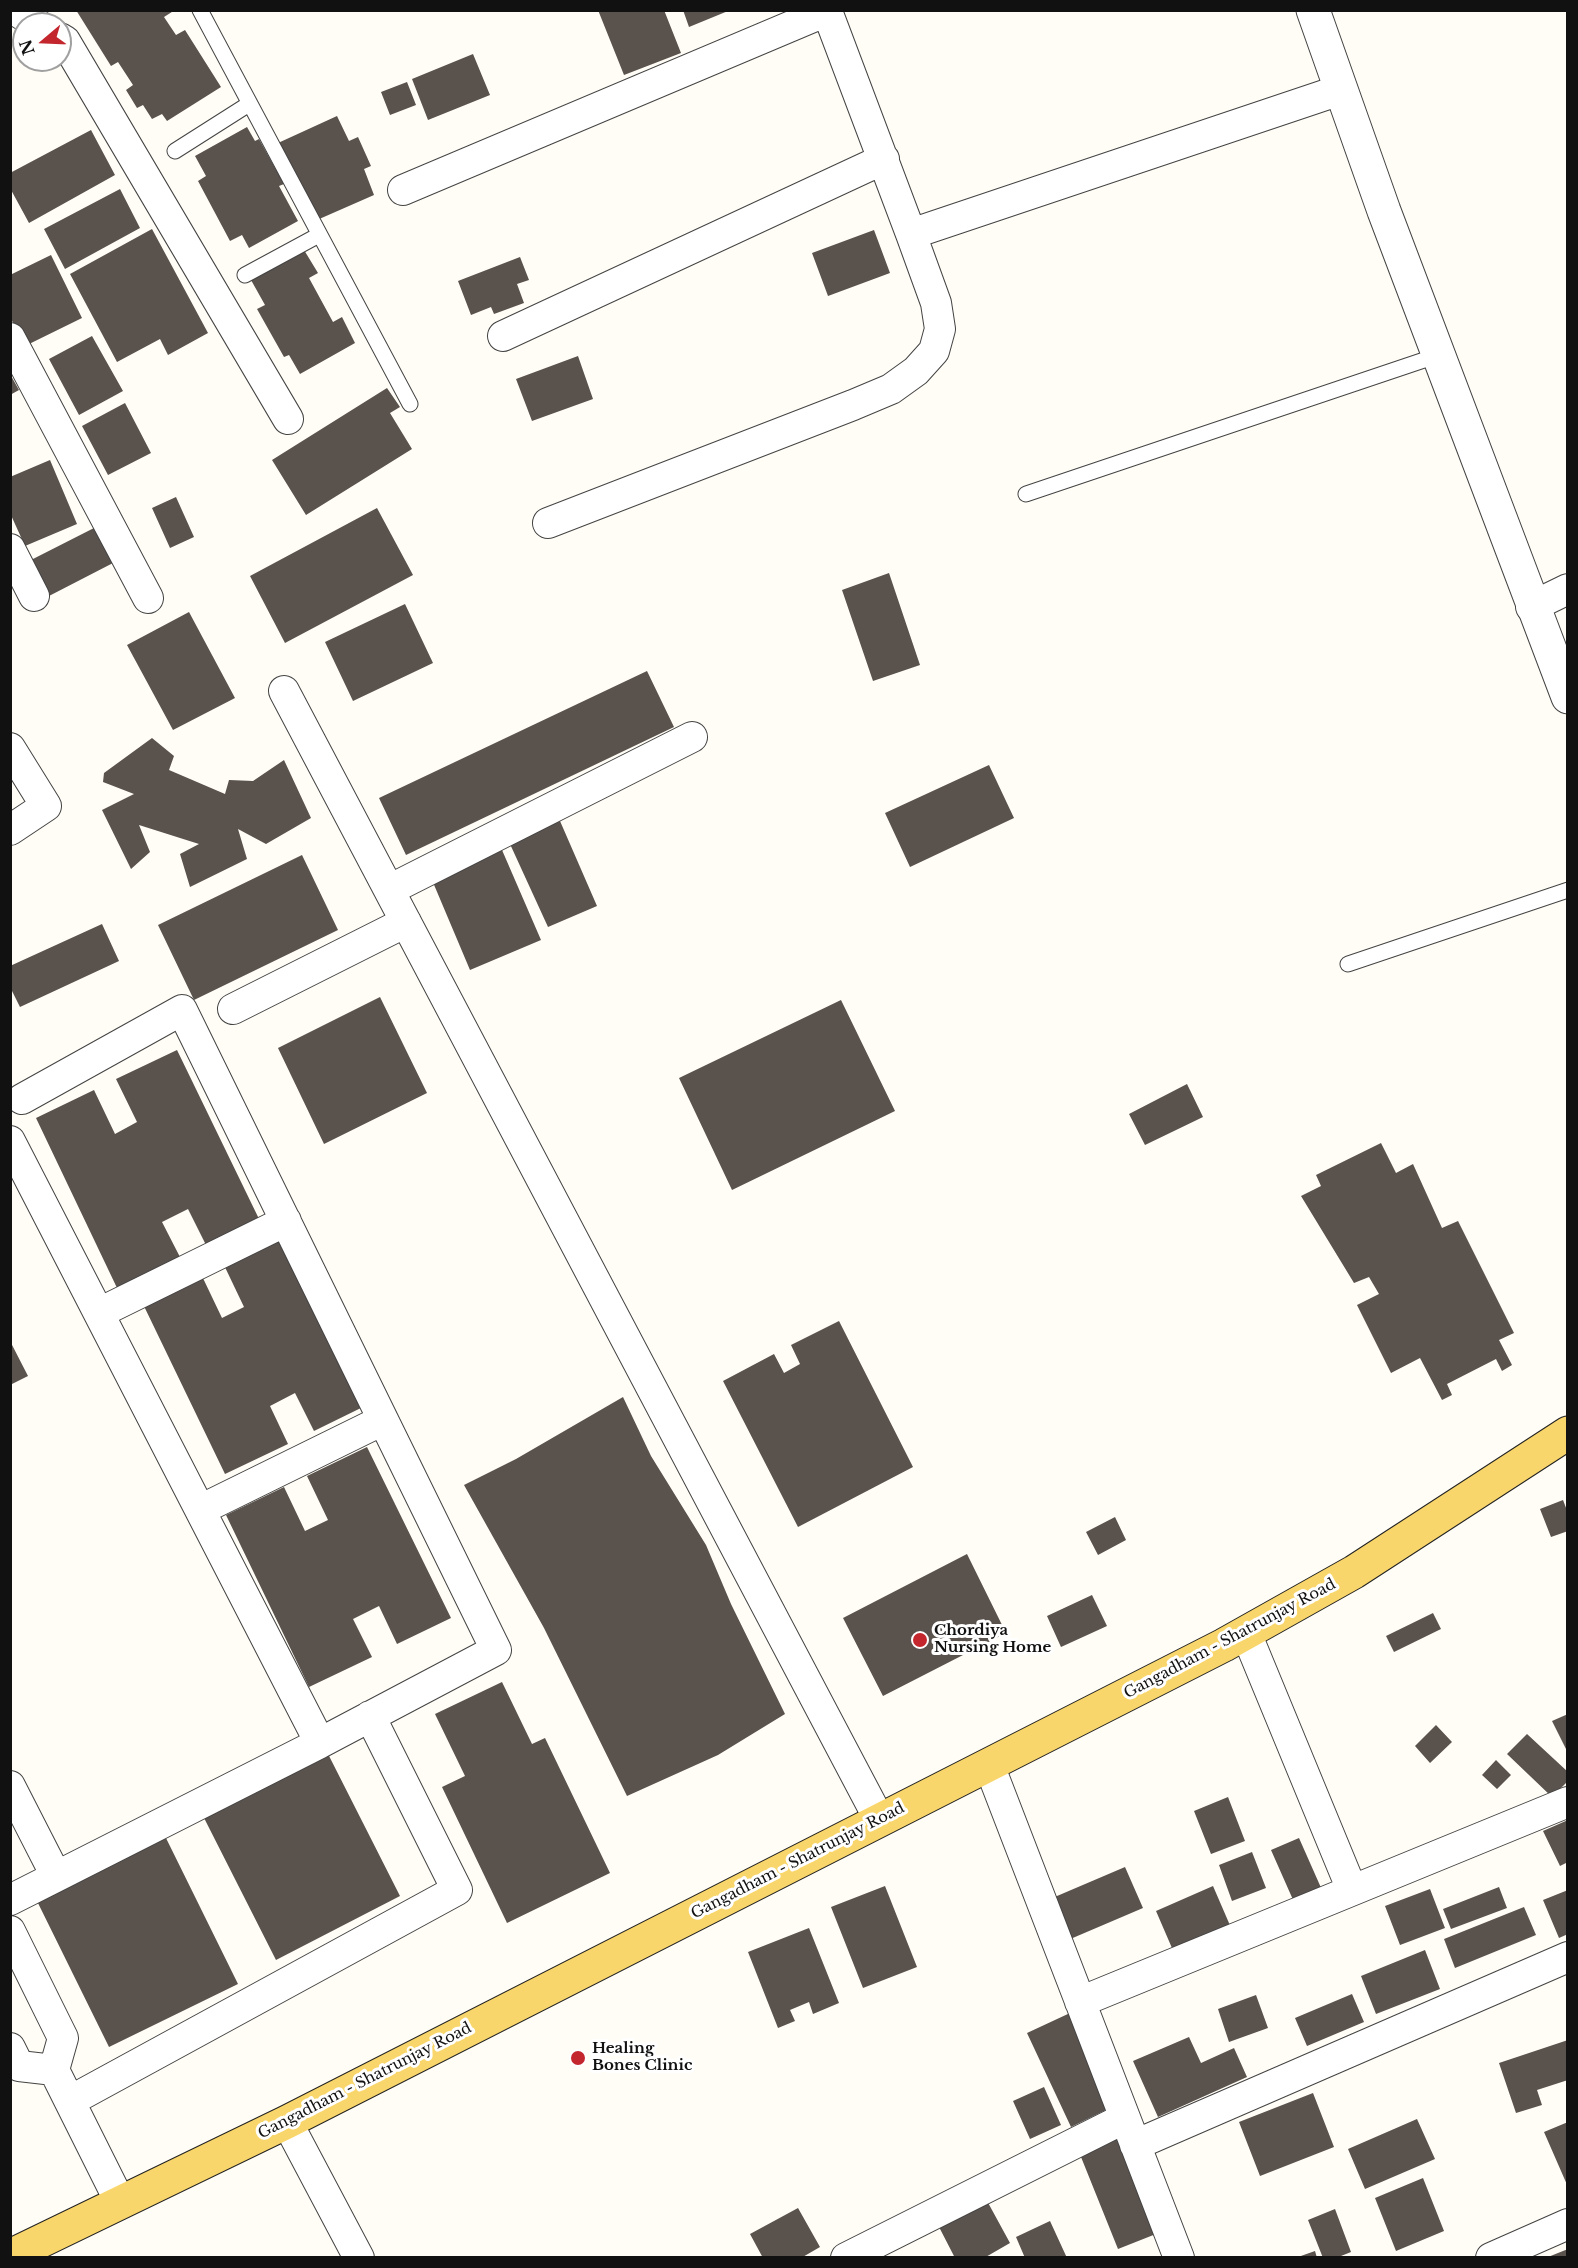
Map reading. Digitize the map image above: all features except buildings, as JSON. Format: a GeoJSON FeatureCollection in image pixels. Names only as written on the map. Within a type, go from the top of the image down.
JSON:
{"type":"FeatureCollection","features":[{"type":"Feature","properties":{"kind":"main road","name":"Gangadham - Shatrunjay Road"},"geometry":{"type":"LineString","coordinates":[[10,2256],[287,2122],[1246,1633],[1354,1572],[1568,1433]]}},
{"type":"Feature","properties":{"kind":"street"},"geometry":{"type":"LineString","coordinates":[[1313,10],[1340,90],[1531,607],[1568,697]]}},
{"type":"Feature","properties":{"kind":"street"},"geometry":{"type":"LineString","coordinates":[[403,190],[827,11],[936,303],[940,329],[934,351],[916,371],[891,388],[853,405],[548,523]]}},
{"type":"Feature","properties":{"kind":"street"},"geometry":{"type":"LineString","coordinates":[[72,53],[288,419]]}},
{"type":"Feature","properties":{"kind":"street"},"geometry":{"type":"LineString","coordinates":[[911,234],[1340,90]]}},
{"type":"Feature","properties":{"kind":"street"},"geometry":{"type":"LineString","coordinates":[[503,336],[884,159]]}},
{"type":"Feature","properties":{"kind":"street"},"geometry":{"type":"LineString","coordinates":[[10,338],[148,598]]}},
{"type":"Feature","properties":{"kind":"street"},"geometry":{"type":"LineString","coordinates":[[10,549],[34,596]]}},
{"type":"Feature","properties":{"kind":"street"},"geometry":{"type":"LineString","coordinates":[[1531,607],[1568,589]]}},
{"type":"Feature","properties":{"kind":"street"},"geometry":{"type":"LineString","coordinates":[[284,691],[879,1819]]}},
{"type":"Feature","properties":{"kind":"street"},"geometry":{"type":"LineString","coordinates":[[389,890],[692,738]]}},
{"type":"Feature","properties":{"kind":"street"},"geometry":{"type":"LineString","coordinates":[[10,748],[46,806],[10,830]]}},
{"type":"Feature","properties":{"kind":"street"},"geometry":{"type":"LineString","coordinates":[[233,1010],[406,922]]}},
{"type":"Feature","properties":{"kind":"street"},"geometry":{"type":"LineString","coordinates":[[10,1900],[320,1743],[496,1650],[182,1010],[14,1094]]}},
{"type":"Feature","properties":{"kind":"street"},"geometry":{"type":"LineString","coordinates":[[10,1141],[320,1743]]}},
{"type":"Feature","properties":{"kind":"street"},"geometry":{"type":"LineString","coordinates":[[99,1313],[286,1221]]}},
{"type":"Feature","properties":{"kind":"street"},"geometry":{"type":"LineString","coordinates":[[200,1510],[383,1420]]}},
{"type":"Feature","properties":{"kind":"street"},"geometry":{"type":"LineString","coordinates":[[1246,1633],[1352,1890]]}},
{"type":"Feature","properties":{"kind":"street"},"geometry":{"type":"LineString","coordinates":[[70,2101],[457,1890],[370,1716]]}},
{"type":"Feature","properties":{"kind":"street"},"geometry":{"type":"LineString","coordinates":[[989,1765],[1129,2132],[1170,2254]]}},
{"type":"Feature","properties":{"kind":"street"},"geometry":{"type":"LineString","coordinates":[[10,1786],[56,1876]]}},
{"type":"Feature","properties":{"kind":"street"},"geometry":{"type":"LineString","coordinates":[[1080,2002],[1568,1802]]}},
{"type":"Feature","properties":{"kind":"street"},"geometry":{"type":"LineString","coordinates":[[10,1931],[63,2038],[54,2070],[120,2202]]}},
{"type":"Feature","properties":{"kind":"street"},"geometry":{"type":"LineString","coordinates":[[846,2258],[1129,2132],[1568,1957]]}},
{"type":"Feature","properties":{"kind":"street"},"geometry":{"type":"LineString","coordinates":[[10,2048],[20,2066],[54,2070]]}},
{"type":"Feature","properties":{"kind":"street"},"geometry":{"type":"LineString","coordinates":[[287,2122],[359,2258]]}},
{"type":"Feature","properties":{"kind":"street"},"geometry":{"type":"LineString","coordinates":[[1491,2258],[1568,2224]]}},
{"type":"Feature","properties":{"kind":"lane"},"geometry":{"type":"LineString","coordinates":[[200,10],[410,404]]}},
{"type":"Feature","properties":{"kind":"lane"},"geometry":{"type":"LineString","coordinates":[[174,151],[249,104]]}},
{"type":"Feature","properties":{"kind":"lane"},"geometry":{"type":"LineString","coordinates":[[245,275],[319,235]]}},
{"type":"Feature","properties":{"kind":"lane"},"geometry":{"type":"LineString","coordinates":[[1026,494],[1439,355]]}},
{"type":"Feature","properties":{"kind":"lane"},"geometry":{"type":"LineString","coordinates":[[1348,964],[1568,890]]}},
{"type":"Feature","properties":{"kind":"place","name":"Chordiya Nursing Home"},"geometry":{"type":"Point","coordinates":[920,1640]}},
{"type":"Feature","properties":{"kind":"place","name":"Healing Bones Clinic"},"geometry":{"type":"Point","coordinates":[578,2058]}}]}
